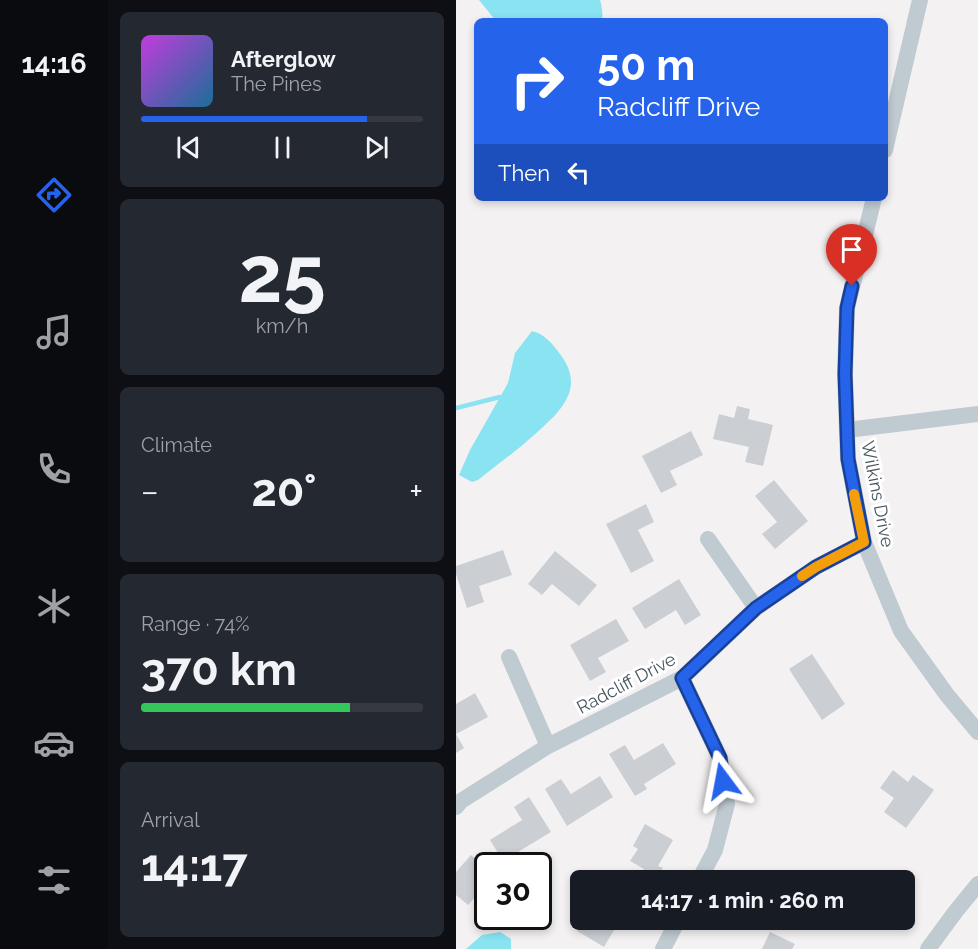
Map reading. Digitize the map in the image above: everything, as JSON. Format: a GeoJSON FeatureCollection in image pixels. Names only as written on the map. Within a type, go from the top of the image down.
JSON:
{"type":"FeatureCollection","features":[{"type":"Feature","properties":{"kind":"street"},"geometry":{"type":"LineString","coordinates":[[888,137],[920,0]]}},
{"type":"Feature","properties":{"kind":"street","name":"Wilkins Drive"},"geometry":{"type":"LineString","coordinates":[[873,201],[847,308],[845,374],[848,459],[864,542],[901,631],[947,695],[978,732]]}},
{"type":"Feature","properties":{"kind":"street"},"geometry":{"type":"LineString","coordinates":[[847,430],[978,414]]}},
{"type":"Feature","properties":{"kind":"street"},"geometry":{"type":"LineString","coordinates":[[708,539],[756,608]]}},
{"type":"Feature","properties":{"kind":"street","name":"Radcliff Drive"},"geometry":{"type":"LineString","coordinates":[[456,807],[461,801],[548,746],[682,678],[756,608],[816,567],[864,542]]}},
{"type":"Feature","properties":{"kind":"street"},"geometry":{"type":"LineString","coordinates":[[509,657],[548,746]]}},
{"type":"Feature","properties":{"kind":"street"},"geometry":{"type":"LineString","coordinates":[[682,678],[720,758],[727,804],[715,850],[704,870]]}},
{"type":"Feature","properties":{"kind":"street"},"geometry":{"type":"LineString","coordinates":[[928,949],[978,884]]}},
{"type":"Feature","properties":{"kind":"street"},"geometry":{"type":"LineString","coordinates":[[663,949],[673,930]]}},
{"type":"Feature","properties":{"kind":"water"},"geometry":{"type":"Polygon","coordinates":[[[479,0],[600,0],[602,10],[602,18],[494,18],[479,0]]]}},
{"type":"Feature","properties":{"kind":"water"},"geometry":{"type":"Polygon","coordinates":[[[532,331],[551,343],[568,367],[571,378],[566,400],[552,418],[533,436],[478,480],[472,482],[459,475],[470,450],[508,383],[515,353],[532,331]]]}},
{"type":"Feature","properties":{"kind":"water"},"geometry":{"type":"Polygon","coordinates":[[[500,932],[511,939],[511,949],[466,949],[482,935],[500,932]]]}},
{"type":"Feature","properties":{"kind":"building"},"geometry":{"type":"Polygon","coordinates":[[[737,406],[750,409],[748,419],[773,425],[763,466],[745,462],[749,447],[713,439],[719,414],[734,418],[737,406]]]}},
{"type":"Feature","properties":{"kind":"building"},"geometry":{"type":"Polygon","coordinates":[[[691,431],[703,455],[670,471],[677,485],[661,493],[642,456],[691,431]]]}},
{"type":"Feature","properties":{"kind":"building"},"geometry":{"type":"Polygon","coordinates":[[[774,480],[808,521],[775,549],[762,534],[777,522],[755,496],[774,480]]]}},
{"type":"Feature","properties":{"kind":"building"},"geometry":{"type":"Polygon","coordinates":[[[646,504],[654,522],[638,530],[654,561],[631,573],[606,524],[646,504]]]}},
{"type":"Feature","properties":{"kind":"building"},"geometry":{"type":"Polygon","coordinates":[[[503,550],[512,575],[479,586],[484,602],[467,608],[456,574],[456,566],[503,550]]]}},
{"type":"Feature","properties":{"kind":"building"},"geometry":{"type":"Polygon","coordinates":[[[555,551],[597,585],[579,606],[552,584],[542,595],[528,584],[555,551]]]}},
{"type":"Feature","properties":{"kind":"building"},"geometry":{"type":"Polygon","coordinates":[[[679,579],[701,615],[685,625],[676,610],[645,629],[632,608],[679,579]]]}},
{"type":"Feature","properties":{"kind":"building"},"geometry":{"type":"Polygon","coordinates":[[[616,619],[629,641],[598,658],[606,672],[590,681],[570,645],[616,619]]]}},
{"type":"Feature","properties":{"kind":"building"},"geometry":{"type":"Polygon","coordinates":[[[812,654],[845,704],[822,720],[789,669],[812,654]]]}},
{"type":"Feature","properties":{"kind":"building"},"geometry":{"type":"Polygon","coordinates":[[[475,693],[488,717],[456,734],[456,704],[475,693]]]}},
{"type":"Feature","properties":{"kind":"building"},"geometry":{"type":"Polygon","coordinates":[[[456,734],[464,748],[456,753],[456,734]]]}},
{"type":"Feature","properties":{"kind":"building"},"geometry":{"type":"Polygon","coordinates":[[[663,743],[676,764],[644,784],[647,789],[635,796],[609,754],[625,745],[634,760],[663,743]]]}},
{"type":"Feature","properties":{"kind":"building"},"geometry":{"type":"Polygon","coordinates":[[[893,770],[908,782],[913,775],[934,790],[906,828],[884,812],[894,798],[880,788],[893,770]]]}},
{"type":"Feature","properties":{"kind":"building"},"geometry":{"type":"Polygon","coordinates":[[[600,776],[613,797],[567,826],[545,789],[561,779],[571,794],[600,776]]]}},
{"type":"Feature","properties":{"kind":"building"},"geometry":{"type":"Polygon","coordinates":[[[529,797],[551,832],[518,852],[497,852],[490,840],[522,820],[514,807],[529,797]]]}},
{"type":"Feature","properties":{"kind":"building"},"geometry":{"type":"Polygon","coordinates":[[[645,824],[673,840],[658,866],[663,868],[662,870],[643,870],[630,861],[638,849],[633,846],[645,824]]]}},
{"type":"Feature","properties":{"kind":"building"},"geometry":{"type":"Polygon","coordinates":[[[471,855],[474,858],[474,898],[468,905],[456,895],[456,872],[471,855]]]}},
{"type":"Feature","properties":{"kind":"building"},"geometry":{"type":"Polygon","coordinates":[[[578,930],[614,930],[604,947],[578,930]]]}},
{"type":"Feature","properties":{"kind":"building"},"geometry":{"type":"Polygon","coordinates":[[[770,932],[795,944],[792,949],[762,949],[770,932]]]}},
{"type":"Feature","properties":{"kind":"waterway"},"geometry":{"type":"LineString","coordinates":[[456,408],[500,397],[504,400]]}},
{"type":"Feature","properties":{"kind":"slow traffic"},"geometry":{"type":"LineString","coordinates":[[802,576],[864,542],[854,494]]}},
{"type":"Feature","properties":{"kind":"route"},"geometry":{"type":"LineString","coordinates":[[723,781],[720,758],[682,678],[756,608],[816,567],[864,542],[848,459],[845,374],[847,308],[852,286]]}}]}
